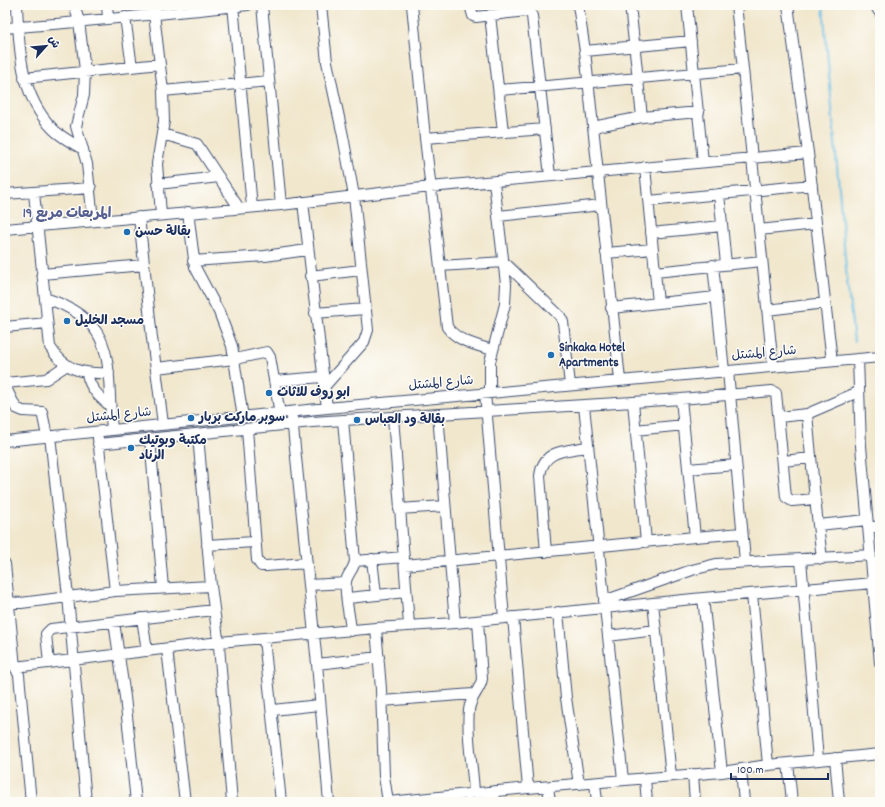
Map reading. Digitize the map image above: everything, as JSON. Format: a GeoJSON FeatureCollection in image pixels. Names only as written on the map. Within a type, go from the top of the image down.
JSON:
{"type":"FeatureCollection","features":[{"type":"Feature","properties":{"kind":"street"},"geometry":{"type":"LineString","coordinates":[[17,5],[24,78],[28,91],[46,121],[61,136],[83,150]]}},
{"type":"Feature","properties":{"kind":"street"},"geometry":{"type":"LineString","coordinates":[[74,5],[78,21],[85,70],[84,95],[76,126],[87,164],[91,188],[93,220]]}},
{"type":"Feature","properties":{"kind":"street"},"geometry":{"type":"LineString","coordinates":[[106,5],[108,18]]}},
{"type":"Feature","properties":{"kind":"street"},"geometry":{"type":"LineString","coordinates":[[153,5],[163,91],[162,134],[157,155],[161,214]]}},
{"type":"Feature","properties":{"kind":"street"},"geometry":{"type":"LineString","coordinates":[[5,28],[108,18],[154,16],[248,5]]}},
{"type":"Feature","properties":{"kind":"street"},"geometry":{"type":"LineString","coordinates":[[262,5],[281,205]]}},
{"type":"Feature","properties":{"kind":"street"},"geometry":{"type":"LineString","coordinates":[[274,381],[323,382],[364,342],[368,330],[354,196],[327,62],[321,5]]}},
{"type":"Feature","properties":{"kind":"street"},"geometry":{"type":"LineString","coordinates":[[412,5],[430,187],[447,327],[452,334],[460,339],[492,350]]}},
{"type":"Feature","properties":{"kind":"street"},"geometry":{"type":"LineString","coordinates":[[470,5],[473,16],[530,12],[532,16],[550,176]]}},
{"type":"Feature","properties":{"kind":"street"},"geometry":{"type":"LineString","coordinates":[[578,5],[598,171],[611,308],[620,380]]}},
{"type":"Feature","properties":{"kind":"street"},"geometry":{"type":"LineString","coordinates":[[630,5],[642,117]]}},
{"type":"Feature","properties":{"kind":"street"},"geometry":{"type":"LineString","coordinates":[[687,5],[703,162]]}},
{"type":"Feature","properties":{"kind":"street"},"geometry":{"type":"LineString","coordinates":[[736,5],[773,367]]}},
{"type":"Feature","properties":{"kind":"street"},"geometry":{"type":"LineString","coordinates":[[788,5],[812,185],[832,361]]}},
{"type":"Feature","properties":{"kind":"street"},"geometry":{"type":"LineString","coordinates":[[874,5],[880,13]]}},
{"type":"Feature","properties":{"kind":"street"},"geometry":{"type":"LineString","coordinates":[[233,6],[252,207]]}},
{"type":"Feature","properties":{"kind":"street"},"geometry":{"type":"LineString","coordinates":[[490,15],[503,132]]}},
{"type":"Feature","properties":{"kind":"street"},"geometry":{"type":"LineString","coordinates":[[125,17],[132,66]]}},
{"type":"Feature","properties":{"kind":"street"},"geometry":{"type":"LineString","coordinates":[[584,51],[691,41]]}},
{"type":"Feature","properties":{"kind":"street"},"geometry":{"type":"LineString","coordinates":[[24,78],[85,70],[160,64]]}},
{"type":"Feature","properties":{"kind":"street"},"geometry":{"type":"LineString","coordinates":[[499,90],[743,69]]}},
{"type":"Feature","properties":{"kind":"street"},"geometry":{"type":"LineString","coordinates":[[163,91],[269,81]]}},
{"type":"Feature","properties":{"kind":"street"},"geometry":{"type":"LineString","coordinates":[[593,128],[642,117],[699,112]]}},
{"type":"Feature","properties":{"kind":"street"},"geometry":{"type":"LineString","coordinates":[[425,138],[545,129]]}},
{"type":"Feature","properties":{"kind":"street"},"geometry":{"type":"LineString","coordinates":[[162,134],[197,144],[220,177],[238,208]]}},
{"type":"Feature","properties":{"kind":"street"},"geometry":{"type":"LineString","coordinates":[[5,229],[161,214],[281,205],[430,187],[808,153]]}},
{"type":"Feature","properties":{"kind":"street"},"geometry":{"type":"LineString","coordinates":[[645,167],[658,303]]}},
{"type":"Feature","properties":{"kind":"street"},"geometry":{"type":"LineString","coordinates":[[158,184],[220,177]]}},
{"type":"Feature","properties":{"kind":"street"},"geometry":{"type":"LineString","coordinates":[[494,182],[506,284],[505,304],[490,362],[487,412],[499,556],[509,618],[528,788]]}},
{"type":"Feature","properties":{"kind":"street"},"geometry":{"type":"LineString","coordinates":[[649,201],[812,185]]}},
{"type":"Feature","properties":{"kind":"street"},"geometry":{"type":"LineString","coordinates":[[5,194],[91,188]]}},
{"type":"Feature","properties":{"kind":"street"},"geometry":{"type":"LineString","coordinates":[[34,193],[50,347],[67,365],[87,374],[109,373]]}},
{"type":"Feature","properties":{"kind":"street"},"geometry":{"type":"LineString","coordinates":[[719,194],[726,264]]}},
{"type":"Feature","properties":{"kind":"street"},"geometry":{"type":"LineString","coordinates":[[303,202],[310,276],[327,408]]}},
{"type":"Feature","properties":{"kind":"street"},"geometry":{"type":"LineString","coordinates":[[498,216],[601,205]]}},
{"type":"Feature","properties":{"kind":"street"},"geometry":{"type":"LineString","coordinates":[[188,212],[193,261],[219,312],[232,346],[243,418]]}},
{"type":"Feature","properties":{"kind":"street"},"geometry":{"type":"LineString","coordinates":[[140,217],[144,266],[163,424]]}},
{"type":"Feature","properties":{"kind":"street"},"geometry":{"type":"LineString","coordinates":[[759,230],[816,224]]}},
{"type":"Feature","properties":{"kind":"street"},"geometry":{"type":"LineString","coordinates":[[651,233],[722,226]]}},
{"type":"Feature","properties":{"kind":"street"},"geometry":{"type":"LineString","coordinates":[[606,254],[653,249]]}},
{"type":"Feature","properties":{"kind":"street"},"geometry":{"type":"LineString","coordinates":[[193,261],[265,256],[307,250]]}},
{"type":"Feature","properties":{"kind":"street"},"geometry":{"type":"LineString","coordinates":[[655,272],[762,261]]}},
{"type":"Feature","properties":{"kind":"street"},"geometry":{"type":"LineString","coordinates":[[440,266],[504,262],[560,316],[563,322],[570,385]]}},
{"type":"Feature","properties":{"kind":"street"},"geometry":{"type":"LineString","coordinates":[[713,265],[716,298],[730,395],[745,561]]}},
{"type":"Feature","properties":{"kind":"street"},"geometry":{"type":"LineString","coordinates":[[42,274],[144,266]]}},
{"type":"Feature","properties":{"kind":"street"},"geometry":{"type":"LineString","coordinates":[[310,276],[361,270]]}},
{"type":"Feature","properties":{"kind":"street"},"geometry":{"type":"LineString","coordinates":[[45,298],[69,307],[93,327],[105,349],[109,373],[109,405],[112,430]]}},
{"type":"Feature","properties":{"kind":"street"},"geometry":{"type":"LineString","coordinates":[[611,308],[716,298]]}},
{"type":"Feature","properties":{"kind":"street"},"geometry":{"type":"LineString","coordinates":[[767,310],[825,303]]}},
{"type":"Feature","properties":{"kind":"street"},"geometry":{"type":"LineString","coordinates":[[315,313],[365,309]]}},
{"type":"Feature","properties":{"kind":"street"},"geometry":{"type":"LineString","coordinates":[[5,327],[47,322]]}},
{"type":"Feature","properties":{"kind":"street"},"geometry":{"type":"LineString","coordinates":[[156,368],[234,359],[267,352],[270,357],[274,381],[285,414],[293,424],[329,802]]}},
{"type":"Feature","properties":{"kind":"street","name":"شارع المشتل"},"geometry":{"type":"LineString","coordinates":[[5,441],[163,424],[285,414],[327,408],[880,357]]}},
{"type":"Feature","properties":{"kind":"street"},"geometry":{"type":"LineString","coordinates":[[858,359],[858,392],[880,663]]}},
{"type":"Feature","properties":{"kind":"street"},"geometry":{"type":"LineString","coordinates":[[67,365],[46,379],[5,384],[12,402],[17,409],[26,412],[38,410],[42,412],[49,436],[68,596],[86,802]]}},
{"type":"Feature","properties":{"kind":"street"},"geometry":{"type":"LineString","coordinates":[[87,374],[89,382],[96,394],[109,405]]}},
{"type":"Feature","properties":{"kind":"street"},"geometry":{"type":"LineString","coordinates":[[98,444],[343,420],[584,406],[775,391],[779,417],[786,497],[792,500],[815,499]]}},
{"type":"Feature","properties":{"kind":"street"},"geometry":{"type":"LineString","coordinates":[[779,417],[807,414],[858,392]]}},
{"type":"Feature","properties":{"kind":"street"},"geometry":{"type":"LineString","coordinates":[[681,399],[695,537]]}},
{"type":"Feature","properties":{"kind":"street"},"geometry":{"type":"LineString","coordinates":[[633,402],[646,542]]}},
{"type":"Feature","properties":{"kind":"street"},"geometry":{"type":"LineString","coordinates":[[584,406],[587,447],[623,780]]}},
{"type":"Feature","properties":{"kind":"street"},"geometry":{"type":"LineString","coordinates":[[438,414],[455,623]]}},
{"type":"Feature","properties":{"kind":"street"},"geometry":{"type":"LineString","coordinates":[[807,414],[822,559]]}},
{"type":"Feature","properties":{"kind":"street"},"geometry":{"type":"LineString","coordinates":[[393,417],[409,625]]}},
{"type":"Feature","properties":{"kind":"street"},"geometry":{"type":"LineString","coordinates":[[343,420],[355,561],[354,568],[348,574],[346,583],[351,631]]}},
{"type":"Feature","properties":{"kind":"street"},"geometry":{"type":"LineString","coordinates":[[635,430],[684,425]]}},
{"type":"Feature","properties":{"kind":"street"},"geometry":{"type":"LineString","coordinates":[[247,429],[256,558],[261,566],[306,563]]}},
{"type":"Feature","properties":{"kind":"street"},"geometry":{"type":"LineString","coordinates":[[97,432],[115,591]]}},
{"type":"Feature","properties":{"kind":"street"},"geometry":{"type":"LineString","coordinates":[[198,435],[211,586],[219,642],[232,802]]}},
{"type":"Feature","properties":{"kind":"street"},"geometry":{"type":"LineString","coordinates":[[150,439],[163,588]]}},
{"type":"Feature","properties":{"kind":"street"},"geometry":{"type":"LineString","coordinates":[[546,552],[540,476],[542,466],[545,460],[551,456],[587,447]]}},
{"type":"Feature","properties":{"kind":"street"},"geometry":{"type":"LineString","coordinates":[[783,461],[811,458]]}},
{"type":"Feature","properties":{"kind":"street"},"geometry":{"type":"LineString","coordinates":[[688,469],[736,465]]}},
{"type":"Feature","properties":{"kind":"street"},"geometry":{"type":"LineString","coordinates":[[400,509],[445,506]]}},
{"type":"Feature","properties":{"kind":"street"},"geometry":{"type":"LineString","coordinates":[[818,525],[868,524],[880,526]]}},
{"type":"Feature","properties":{"kind":"street"},"geometry":{"type":"LineString","coordinates":[[355,561],[449,562],[742,533]]}},
{"type":"Feature","properties":{"kind":"street"},"geometry":{"type":"LineString","coordinates":[[207,545],[254,542]]}},
{"type":"Feature","properties":{"kind":"street"},"geometry":{"type":"LineString","coordinates":[[605,604],[692,570],[716,564],[745,561],[822,559],[871,555]]}},
{"type":"Feature","properties":{"kind":"street"},"geometry":{"type":"LineString","coordinates":[[372,560],[376,595]]}},
{"type":"Feature","properties":{"kind":"street"},"geometry":{"type":"LineString","coordinates":[[801,560],[818,760]]}},
{"type":"Feature","properties":{"kind":"street"},"geometry":{"type":"LineString","coordinates":[[5,570],[7,602],[15,667]]}},
{"type":"Feature","properties":{"kind":"street"},"geometry":{"type":"LineString","coordinates":[[309,585],[346,583]]}},
{"type":"Feature","properties":{"kind":"street"},"geometry":{"type":"LineString","coordinates":[[15,667],[219,642],[313,635],[409,625],[455,623],[509,618],[605,604],[654,603],[873,583]]}},
{"type":"Feature","properties":{"kind":"street"},"geometry":{"type":"LineString","coordinates":[[7,602],[21,603],[115,591],[211,586]]}},
{"type":"Feature","properties":{"kind":"street"},"geometry":{"type":"LineString","coordinates":[[348,598],[406,592]]}},
{"type":"Feature","properties":{"kind":"street"},"geometry":{"type":"LineString","coordinates":[[752,594],[768,765]]}},
{"type":"Feature","properties":{"kind":"street"},"geometry":{"type":"LineString","coordinates":[[703,598],[722,772]]}},
{"type":"Feature","properties":{"kind":"street"},"geometry":{"type":"LineString","coordinates":[[654,603],[671,776]]}},
{"type":"Feature","properties":{"kind":"street"},"geometry":{"type":"LineString","coordinates":[[49,662],[47,632],[51,629],[214,610]]}},
{"type":"Feature","properties":{"kind":"street"},"geometry":{"type":"LineString","coordinates":[[558,612],[566,698],[579,784]]}},
{"type":"Feature","properties":{"kind":"street"},"geometry":{"type":"LineString","coordinates":[[142,618],[147,652]]}},
{"type":"Feature","properties":{"kind":"street"},"geometry":{"type":"LineString","coordinates":[[474,793],[469,710],[473,694],[481,685],[482,679],[478,621]]}},
{"type":"Feature","properties":{"kind":"street"},"geometry":{"type":"LineString","coordinates":[[114,622],[136,802]]}},
{"type":"Feature","properties":{"kind":"street"},"geometry":{"type":"LineString","coordinates":[[376,628],[382,701],[384,776],[388,802],[494,791],[722,772],[768,765],[880,754]]}},
{"type":"Feature","properties":{"kind":"street"},"geometry":{"type":"LineString","coordinates":[[608,636],[656,630]]}},
{"type":"Feature","properties":{"kind":"street"},"geometry":{"type":"LineString","coordinates":[[264,639],[273,710],[281,802]]}},
{"type":"Feature","properties":{"kind":"street"},"geometry":{"type":"LineString","coordinates":[[167,649],[185,802]]}},
{"type":"Feature","properties":{"kind":"street"},"geometry":{"type":"LineString","coordinates":[[317,664],[379,657]]}},
{"type":"Feature","properties":{"kind":"street"},"geometry":{"type":"LineString","coordinates":[[5,663],[11,663],[19,674],[31,802]]}},
{"type":"Feature","properties":{"kind":"street"},"geometry":{"type":"LineString","coordinates":[[382,701],[473,694]]}},
{"type":"Feature","properties":{"kind":"street"},"geometry":{"type":"LineString","coordinates":[[273,710],[319,705]]}},
{"type":"Feature","properties":{"kind":"street"},"geometry":{"type":"LineString","coordinates":[[835,758],[839,802]]}},
{"type":"Feature","properties":{"kind":"street"},"geometry":{"type":"LineString","coordinates":[[788,763],[792,802]]}},
{"type":"Feature","properties":{"kind":"street"},"geometry":{"type":"LineString","coordinates":[[741,769],[744,802]]}},
{"type":"Feature","properties":{"kind":"street"},"geometry":{"type":"LineString","coordinates":[[693,774],[695,802]]}},
{"type":"Feature","properties":{"kind":"street"},"geometry":{"type":"LineString","coordinates":[[645,778],[647,802]]}},
{"type":"Feature","properties":{"kind":"street"},"geometry":{"type":"LineString","coordinates":[[595,783],[597,802]]}},
{"type":"Feature","properties":{"kind":"street"},"geometry":{"type":"LineString","coordinates":[[548,787],[550,802]]}},
{"type":"Feature","properties":{"kind":"street"},"geometry":{"type":"LineString","coordinates":[[494,791],[495,802]]}},
{"type":"Feature","properties":{"kind":"waterway"},"geometry":{"type":"LineString","coordinates":[[823,5],[847,280],[854,341]]}},
{"type":"Feature","properties":{"kind":"place","name":"بقالة حسن"},"geometry":{"type":"Point","coordinates":[127,232]}},
{"type":"Feature","properties":{"kind":"place","name":"مسجد الخليل"},"geometry":{"type":"Point","coordinates":[67,321]}},
{"type":"Feature","properties":{"kind":"place","name":"Sinkaka Hotel Apartments"},"geometry":{"type":"Point","coordinates":[551,355]}},
{"type":"Feature","properties":{"kind":"place","name":"ابو روف للاثاث"},"geometry":{"type":"Point","coordinates":[269,393]}},
{"type":"Feature","properties":{"kind":"place","name":"سوبر ماركت بربار"},"geometry":{"type":"Point","coordinates":[191,418]}},
{"type":"Feature","properties":{"kind":"place","name":"بقالة ود العباس"},"geometry":{"type":"Point","coordinates":[357,420]}},
{"type":"Feature","properties":{"kind":"place","name":"مكتبة وبوتيك الرناد"},"geometry":{"type":"Point","coordinates":[131,448]}},
{"type":"Feature","properties":{"kind":"district","name":"المربعات مربع 19"},"geometry":{"type":"Point","coordinates":[67,214]}}]}
